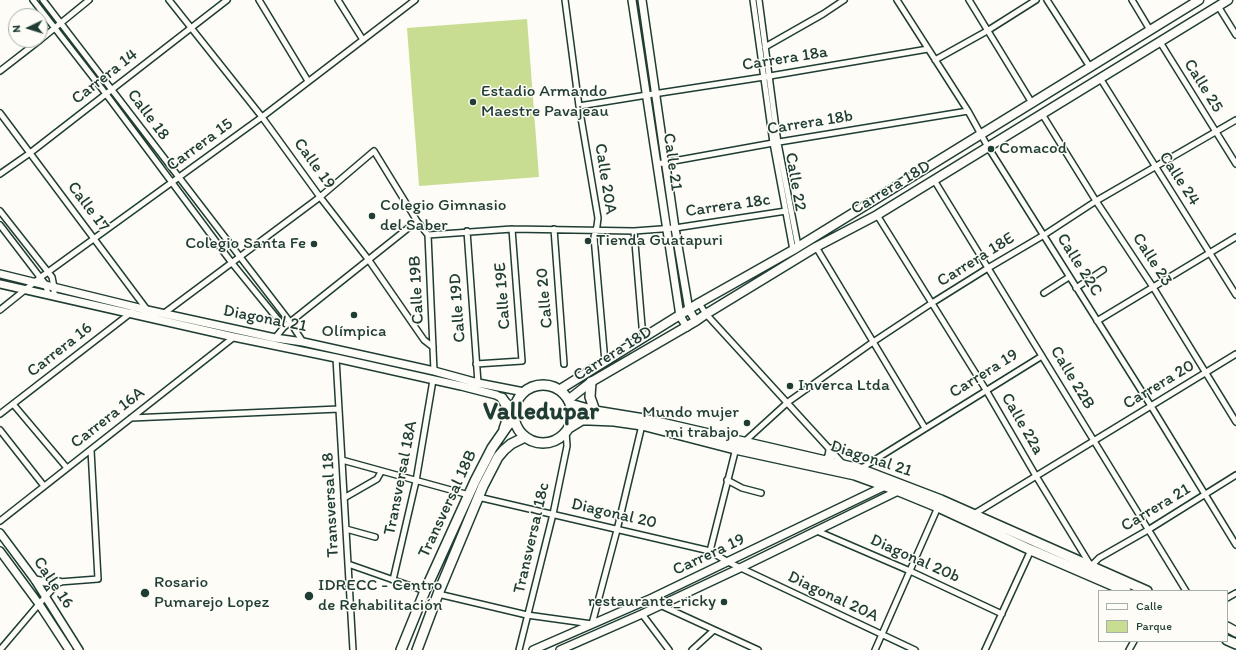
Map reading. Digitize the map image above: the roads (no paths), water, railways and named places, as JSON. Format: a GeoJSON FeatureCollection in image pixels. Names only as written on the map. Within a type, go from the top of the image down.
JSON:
{"type":"FeatureCollection","features":[{"type":"Feature","properties":{"kind":"highway"},"geometry":{"type":"LineString","coordinates":[[591,382],[590,397],[595,411]]}},
{"type":"Feature","properties":{"kind":"highway"},"geometry":{"type":"LineString","coordinates":[[538,385],[553,386],[559,390],[569,402],[571,420],[567,430],[561,437],[547,443],[531,441],[520,432],[514,416],[516,401],[524,392],[538,385]]}},
{"type":"Feature","properties":{"kind":"highway"},"geometry":{"type":"LineString","coordinates":[[502,398],[506,406],[507,414],[503,431]]}},
{"type":"Feature","properties":{"kind":"highway","name":"Diagonal 21"},"geometry":{"type":"LineString","coordinates":[[569,402],[595,411],[644,419],[744,443],[844,464],[885,486],[903,488],[941,500],[1145,590]]}},
{"type":"Feature","properties":{"kind":"highway","name":"Transversal 18B"},"geometry":{"type":"LineString","coordinates":[[400,650],[469,495],[492,448],[514,416]]}},
{"type":"Feature","properties":{"kind":"highway","name":"Diagonal 21"},"geometry":{"type":"LineString","coordinates":[[567,430],[582,420],[614,420],[642,425],[735,449],[858,472],[894,482],[938,507],[1031,550],[1124,590]]}},
{"type":"Feature","properties":{"kind":"highway","name":"Transversal 18B"},"geometry":{"type":"LineString","coordinates":[[416,650],[478,497],[498,457],[511,444],[525,437]]}},
{"type":"Feature","properties":{"kind":"highway"},"geometry":{"type":"LineString","coordinates":[[827,460],[832,450]]}},
{"type":"Feature","properties":{"kind":"main road","name":"Calle 21"},"geometry":{"type":"LineString","coordinates":[[632,0],[680,316],[687,327]]}},
{"type":"Feature","properties":{"kind":"main road","name":"Calle 21"},"geometry":{"type":"LineString","coordinates":[[642,0],[675,228],[689,310],[696,321]]}},
{"type":"Feature","properties":{"kind":"main road","name":"Carrera 18D"},"geometry":{"type":"LineString","coordinates":[[559,390],[689,310],[795,248],[1199,0]]}},
{"type":"Feature","properties":{"kind":"main road","name":"Carrera 18D"},"geometry":{"type":"LineString","coordinates":[[569,402],[591,382],[687,327],[816,247],[876,215],[1228,0]]}},
{"type":"Feature","properties":{"kind":"main road","name":"Diagonal 21"},"geometry":{"type":"LineString","coordinates":[[0,274],[38,280],[46,285],[164,314],[275,338],[303,342],[478,383],[524,392]]}},
{"type":"Feature","properties":{"kind":"main road","name":"Diagonal 21"},"geometry":{"type":"LineString","coordinates":[[0,284],[433,380],[496,395],[502,398]]}},
{"type":"Feature","properties":{"kind":"main road"},"geometry":{"type":"LineString","coordinates":[[502,398],[509,405],[514,416]]}},
{"type":"Feature","properties":{"kind":"main road","name":"Carrera 19"},"geometry":{"type":"LineString","coordinates":[[533,650],[728,562],[894,482]]}},
{"type":"Feature","properties":{"kind":"main road","name":"Carrera 19"},"geometry":{"type":"LineString","coordinates":[[560,650],[642,614],[740,568],[903,488]]}},
{"type":"Feature","properties":{"kind":"main road","name":"Calle 16"},"geometry":{"type":"LineString","coordinates":[[0,533],[35,580],[79,650]]}},
{"type":"Feature","properties":{"kind":"main road","name":"Calle 16"},"geometry":{"type":"LineString","coordinates":[[0,551],[39,604],[69,650]]}},
{"type":"Feature","properties":{"kind":"main road"},"geometry":{"type":"LineString","coordinates":[[35,580],[59,582]]}},
{"type":"Feature","properties":{"kind":"street","name":"Calle 18"},"geometry":{"type":"LineString","coordinates":[[34,0],[232,262],[284,326]]}},
{"type":"Feature","properties":{"kind":"street","name":"Calle 18"},"geometry":{"type":"LineString","coordinates":[[43,0],[178,178],[290,322],[303,342]]}},
{"type":"Feature","properties":{"kind":"street"},"geometry":{"type":"LineString","coordinates":[[48,34],[89,0]]}},
{"type":"Feature","properties":{"kind":"street","name":"Calle 19"},"geometry":{"type":"LineString","coordinates":[[169,0],[262,117],[368,259],[424,340],[433,347]]}},
{"type":"Feature","properties":{"kind":"street","name":"Carrera 14"},"geometry":{"type":"LineString","coordinates":[[0,174],[30,153],[227,0]]}},
{"type":"Feature","properties":{"kind":"street"},"geometry":{"type":"LineString","coordinates":[[259,0],[308,81]]}},
{"type":"Feature","properties":{"kind":"street"},"geometry":{"type":"LineString","coordinates":[[338,0],[363,40]]}},
{"type":"Feature","properties":{"kind":"street","name":"Carrera 15"},"geometry":{"type":"LineString","coordinates":[[0,310],[38,280],[262,117],[415,0]]}},
{"type":"Feature","properties":{"kind":"street","name":"Calle 20A"},"geometry":{"type":"LineString","coordinates":[[565,0],[579,106],[598,218],[594,237],[605,362]]}},
{"type":"Feature","properties":{"kind":"street","name":"Calle 22"},"geometry":{"type":"LineString","coordinates":[[752,0],[766,77],[786,211],[795,248]]}},
{"type":"Feature","properties":{"kind":"street","name":"Calle 22"},"geometry":{"type":"LineString","coordinates":[[759,0],[765,47],[766,77]]}},
{"type":"Feature","properties":{"kind":"street"},"geometry":{"type":"LineString","coordinates":[[765,47],[823,14],[844,0]]}},
{"type":"Feature","properties":{"kind":"street","name":"Calle 22C"},"geometry":{"type":"LineString","coordinates":[[897,0],[1206,494],[1236,546]]}},
{"type":"Feature","properties":{"kind":"street"},"geometry":{"type":"LineString","coordinates":[[969,0],[1032,103]]}},
{"type":"Feature","properties":{"kind":"street"},"geometry":{"type":"LineString","coordinates":[[935,60],[1036,0]]}},
{"type":"Feature","properties":{"kind":"street"},"geometry":{"type":"LineString","coordinates":[[1047,0],[1090,67]]}},
{"type":"Feature","properties":{"kind":"street"},"geometry":{"type":"LineString","coordinates":[[1132,0],[1150,30]]}},
{"type":"Feature","properties":{"kind":"street"},"geometry":{"type":"LineString","coordinates":[[1218,6],[1236,35]]}},
{"type":"Feature","properties":{"kind":"street","name":"Calle 25"},"geometry":{"type":"LineString","coordinates":[[1160,42],[1236,164]]}},
{"type":"Feature","properties":{"kind":"street"},"geometry":{"type":"LineString","coordinates":[[0,71],[30,48]]}},
{"type":"Feature","properties":{"kind":"street","name":"Carrera 18a"},"geometry":{"type":"LineString","coordinates":[[647,94],[766,77],[928,49]]}},
{"type":"Feature","properties":{"kind":"street","name":"Calle 24"},"geometry":{"type":"LineString","coordinates":[[1100,78],[1236,295]]}},
{"type":"Feature","properties":{"kind":"street"},"geometry":{"type":"LineString","coordinates":[[579,106],[647,94]]}},
{"type":"Feature","properties":{"kind":"street","name":"Carrera 18b"},"geometry":{"type":"LineString","coordinates":[[656,164],[968,112]]}},
{"type":"Feature","properties":{"kind":"street","name":"Calle 17"},"geometry":{"type":"LineString","coordinates":[[0,113],[154,319]]}},
{"type":"Feature","properties":{"kind":"street","name":"Calle 23"},"geometry":{"type":"LineString","coordinates":[[1042,114],[1096,201],[1153,287],[1236,422]]}},
{"type":"Feature","properties":{"kind":"street","name":"Carrera 18E"},"geometry":{"type":"LineString","coordinates":[[735,449],[744,443],[788,402],[873,342],[932,303],[1154,166],[1236,120]]}},
{"type":"Feature","properties":{"kind":"street","name":"Calle 22"},"geometry":{"type":"LineString","coordinates":[[776,143],[795,248]]}},
{"type":"Feature","properties":{"kind":"street","name":"Calle 19B"},"geometry":{"type":"LineString","coordinates":[[320,196],[374,151],[428,235],[434,372]]}},
{"type":"Feature","properties":{"kind":"street","name":"Calle 22B"},"geometry":{"type":"LineString","coordinates":[[934,180],[1185,590]]}},
{"type":"Feature","properties":{"kind":"street"},"geometry":{"type":"LineString","coordinates":[[154,319],[164,314],[232,262],[240,258],[320,196]]}},
{"type":"Feature","properties":{"kind":"street"},"geometry":{"type":"LineString","coordinates":[[0,211],[54,280],[54,287],[51,296]]}},
{"type":"Feature","properties":{"kind":"street","name":"Carrera 18c"},"geometry":{"type":"LineString","coordinates":[[428,235],[512,229],[634,231],[675,228],[786,211]]}},
{"type":"Feature","properties":{"kind":"street","name":"Calle 22a"},"geometry":{"type":"LineString","coordinates":[[876,215],[986,390],[1091,566]]}},
{"type":"Feature","properties":{"kind":"street"},"geometry":{"type":"LineString","coordinates":[[275,338],[284,326],[417,220]]}},
{"type":"Feature","properties":{"kind":"street"},"geometry":{"type":"LineString","coordinates":[[0,225],[38,280]]}},
{"type":"Feature","properties":{"kind":"street","name":"Calle 19E"},"geometry":{"type":"LineString","coordinates":[[476,364],[522,361],[512,229]]}},
{"type":"Feature","properties":{"kind":"street","name":"Calle 20"},"geometry":{"type":"LineString","coordinates":[[554,230],[564,364]]}},
{"type":"Feature","properties":{"kind":"street"},"geometry":{"type":"LineString","coordinates":[[634,231],[643,338]]}},
{"type":"Feature","properties":{"kind":"street","name":"Calle 19D"},"geometry":{"type":"LineString","coordinates":[[467,232],[478,383]]}},
{"type":"Feature","properties":{"kind":"street"},"geometry":{"type":"LineString","coordinates":[[1097,321],[1236,237]]}},
{"type":"Feature","properties":{"kind":"street"},"geometry":{"type":"LineString","coordinates":[[816,247],[925,428]]}},
{"type":"Feature","properties":{"kind":"street"},"geometry":{"type":"LineString","coordinates":[[1076,288],[1103,270]]}},
{"type":"Feature","properties":{"kind":"street"},"geometry":{"type":"LineString","coordinates":[[1044,294],[1069,277]]}},
{"type":"Feature","properties":{"kind":"street"},"geometry":{"type":"LineString","coordinates":[[46,285],[51,296]]}},
{"type":"Feature","properties":{"kind":"street"},"geometry":{"type":"LineString","coordinates":[[699,304],[706,314],[844,464]]}},
{"type":"Feature","properties":{"kind":"street","name":"Carrera 16"},"geometry":{"type":"LineString","coordinates":[[0,414],[138,308]]}},
{"type":"Feature","properties":{"kind":"street","name":"Carrera 16A"},"geometry":{"type":"LineString","coordinates":[[0,521],[234,337]]}},
{"type":"Feature","properties":{"kind":"street","name":"Carrera 20"},"geometry":{"type":"LineString","coordinates":[[973,515],[1236,354]]}},
{"type":"Feature","properties":{"kind":"street","name":"Carrera 19"},"geometry":{"type":"LineString","coordinates":[[858,472],[925,428],[1042,356]]}},
{"type":"Feature","properties":{"kind":"street","name":"Transversal 18"},"geometry":{"type":"LineString","coordinates":[[336,358],[353,650]]}},
{"type":"Feature","properties":{"kind":"street","name":"Transversal 18A"},"geometry":{"type":"LineString","coordinates":[[393,580],[416,481],[433,380]]}},
{"type":"Feature","properties":{"kind":"street"},"geometry":{"type":"LineString","coordinates":[[13,404],[67,468]]}},
{"type":"Feature","properties":{"kind":"street"},"geometry":{"type":"LineString","coordinates":[[131,418],[339,410]]}},
{"type":"Feature","properties":{"kind":"street"},"geometry":{"type":"LineString","coordinates":[[438,594],[527,615],[592,624],[617,530],[642,425]]}},
{"type":"Feature","properties":{"kind":"street"},"geometry":{"type":"LineString","coordinates":[[0,430],[44,486]]}},
{"type":"Feature","properties":{"kind":"street","name":"Transversal 18c"},"geometry":{"type":"LineString","coordinates":[[519,650],[553,514],[567,446],[567,430]]}},
{"type":"Feature","properties":{"kind":"street"},"geometry":{"type":"LineString","coordinates":[[710,551],[735,449]]}},
{"type":"Feature","properties":{"kind":"street"},"geometry":{"type":"LineString","coordinates":[[0,650],[59,582],[98,579],[91,450]]}},
{"type":"Feature","properties":{"kind":"street"},"geometry":{"type":"LineString","coordinates":[[342,460],[381,472],[469,495]]}},
{"type":"Feature","properties":{"kind":"street"},"geometry":{"type":"LineString","coordinates":[[344,498],[377,479],[381,472]]}},
{"type":"Feature","properties":{"kind":"street","name":"Carrera 21"},"geometry":{"type":"LineString","coordinates":[[1091,566],[1099,558],[1148,530],[1236,475]]}},
{"type":"Feature","properties":{"kind":"street"},"geometry":{"type":"LineString","coordinates":[[727,480],[742,488],[761,493]]}},
{"type":"Feature","properties":{"kind":"street","name":"Diagonal 20"},"geometry":{"type":"LineString","coordinates":[[478,497],[710,551],[740,568]]}},
{"type":"Feature","properties":{"kind":"street"},"geometry":{"type":"LineString","coordinates":[[875,650],[938,507]]}},
{"type":"Feature","properties":{"kind":"street"},"geometry":{"type":"LineString","coordinates":[[346,529],[375,537]]}},
{"type":"Feature","properties":{"kind":"street","name":"Diagonal 20b"},"geometry":{"type":"LineString","coordinates":[[817,531],[910,571],[1002,614]]}},
{"type":"Feature","properties":{"kind":"street"},"geometry":{"type":"LineString","coordinates":[[985,650],[1031,550]]}},
{"type":"Feature","properties":{"kind":"street"},"geometry":{"type":"LineString","coordinates":[[348,564],[425,591]]}},
{"type":"Feature","properties":{"kind":"street","name":"Diagonal 20A"},"geometry":{"type":"LineString","coordinates":[[740,568],[915,650]]}},
{"type":"Feature","properties":{"kind":"street"},"geometry":{"type":"LineString","coordinates":[[660,605],[758,650]]}},
{"type":"Feature","properties":{"kind":"street"},"geometry":{"type":"LineString","coordinates":[[642,614],[669,650]]}},
{"type":"Feature","properties":{"kind":"street"},"geometry":{"type":"LineString","coordinates":[[692,650],[714,630]]}},
{"type":"Feature","properties":{"kind":"place","name":"Estadio Armando Maestre Pavajeau"},"geometry":{"type":"Point","coordinates":[473,102]}},
{"type":"Feature","properties":{"kind":"place","name":"Comacod"},"geometry":{"type":"Point","coordinates":[991,149]}},
{"type":"Feature","properties":{"kind":"place","name":"Colegio Gimnasio del Saber"},"geometry":{"type":"Point","coordinates":[372,216]}},
{"type":"Feature","properties":{"kind":"place","name":"Tienda Guatapuri"},"geometry":{"type":"Point","coordinates":[588,241]}},
{"type":"Feature","properties":{"kind":"place","name":"Colegio Santa Fe"},"geometry":{"type":"Point","coordinates":[314,244]}},
{"type":"Feature","properties":{"kind":"place","name":"Olímpica"},"geometry":{"type":"Point","coordinates":[354,315]}},
{"type":"Feature","properties":{"kind":"place","name":"Inverca Ltda"},"geometry":{"type":"Point","coordinates":[790,386]}},
{"type":"Feature","properties":{"kind":"place","name":"Mundo mujer mi trabajo"},"geometry":{"type":"Point","coordinates":[747,423]}},
{"type":"Feature","properties":{"kind":"place","name":"Rosario Pumarejo Lopez"},"geometry":{"type":"Point","coordinates":[145,593]}},
{"type":"Feature","properties":{"kind":"place","name":"IDRECC - Centro de Rehabilitación"},"geometry":{"type":"Point","coordinates":[309,596]}},
{"type":"Feature","properties":{"kind":"place","name":"restaurante_ricky"},"geometry":{"type":"Point","coordinates":[724,602]}},
{"type":"Feature","properties":{"kind":"district","name":"Valledupar"},"geometry":{"type":"Point","coordinates":[541,413]}}]}
